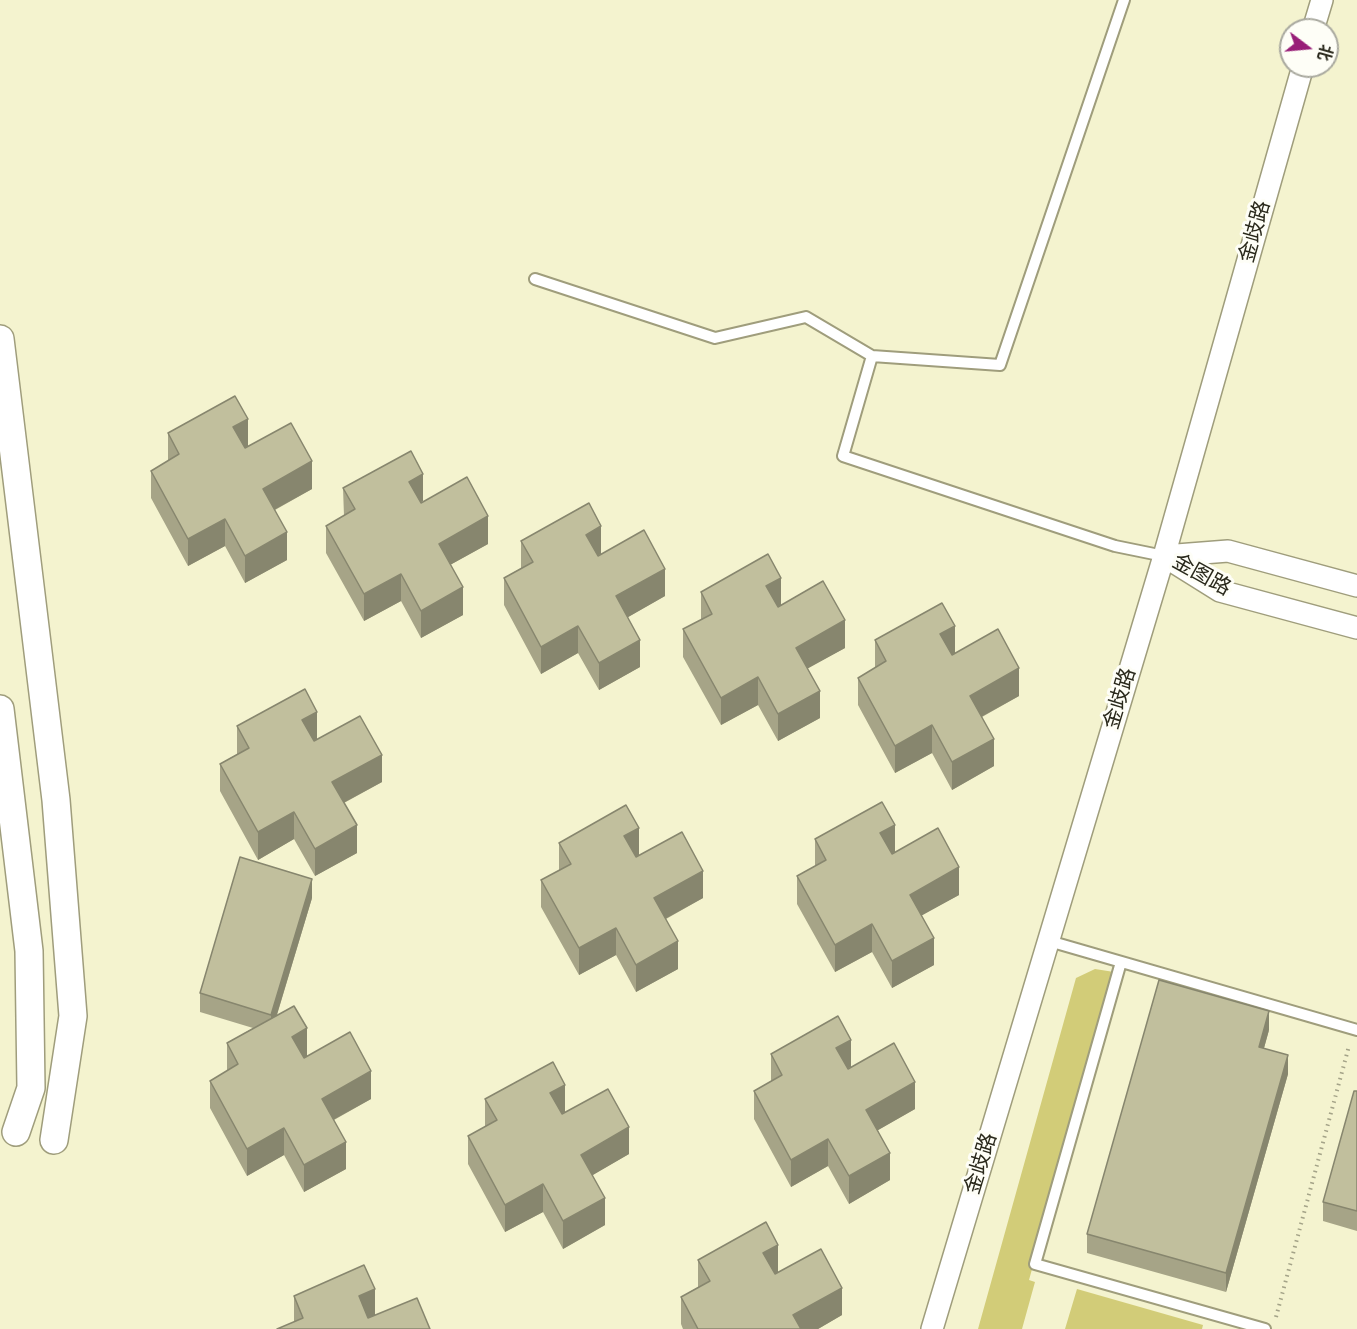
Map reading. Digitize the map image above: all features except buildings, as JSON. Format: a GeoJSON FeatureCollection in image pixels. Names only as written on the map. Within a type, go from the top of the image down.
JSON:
{"type":"FeatureCollection","features":[{"type":"Feature","properties":{"kind":"street"},"geometry":{"type":"LineString","coordinates":[[1317,18],[1322,0]]}},
{"type":"Feature","properties":{"kind":"street","name":"金歧路"},"geometry":{"type":"LineString","coordinates":[[932,1329],[1164,556],[1300,78]]}},
{"type":"Feature","properties":{"kind":"street"},"geometry":{"type":"LineString","coordinates":[[0,339],[56,800],[73,1016],[54,1140]]}},
{"type":"Feature","properties":{"kind":"street","name":"金图路"},"geometry":{"type":"LineString","coordinates":[[1164,556],[1228,551],[1357,586]]}},
{"type":"Feature","properties":{"kind":"street","name":"金图路"},"geometry":{"type":"LineString","coordinates":[[1164,556],[1220,591],[1357,628]]}},
{"type":"Feature","properties":{"kind":"street"},"geometry":{"type":"LineString","coordinates":[[0,709],[29,951],[31,1088],[16,1132]]}},
{"type":"Feature","properties":{"kind":"lane"},"geometry":{"type":"LineString","coordinates":[[536,279],[715,338],[806,317],[872,356],[1000,365],[1124,0]]}},
{"type":"Feature","properties":{"kind":"lane"},"geometry":{"type":"LineString","coordinates":[[872,356],[843,456],[1115,546],[1164,556]]}},
{"type":"Feature","properties":{"kind":"lane"},"geometry":{"type":"LineString","coordinates":[[1049,941],[1355,1030]]}},
{"type":"Feature","properties":{"kind":"lane"},"geometry":{"type":"LineString","coordinates":[[1121,962],[1035,1264],[1265,1329]]}},
{"type":"Feature","properties":{"kind":"path"},"geometry":{"type":"LineString","coordinates":[[1275,1317],[1355,1030]]}},
{"type":"Feature","properties":{"kind":"shaded area"},"geometry":{"type":"Polygon","coordinates":[[[1095,969],[1114,972],[1029,1280],[1035,1282],[1022,1329],[978,1329],[1076,978],[1095,969]]]}},
{"type":"Feature","properties":{"kind":"shaded area"},"geometry":{"type":"Polygon","coordinates":[[[1077,1289],[1203,1325],[1202,1329],[1065,1329],[1077,1289]]]}}]}
